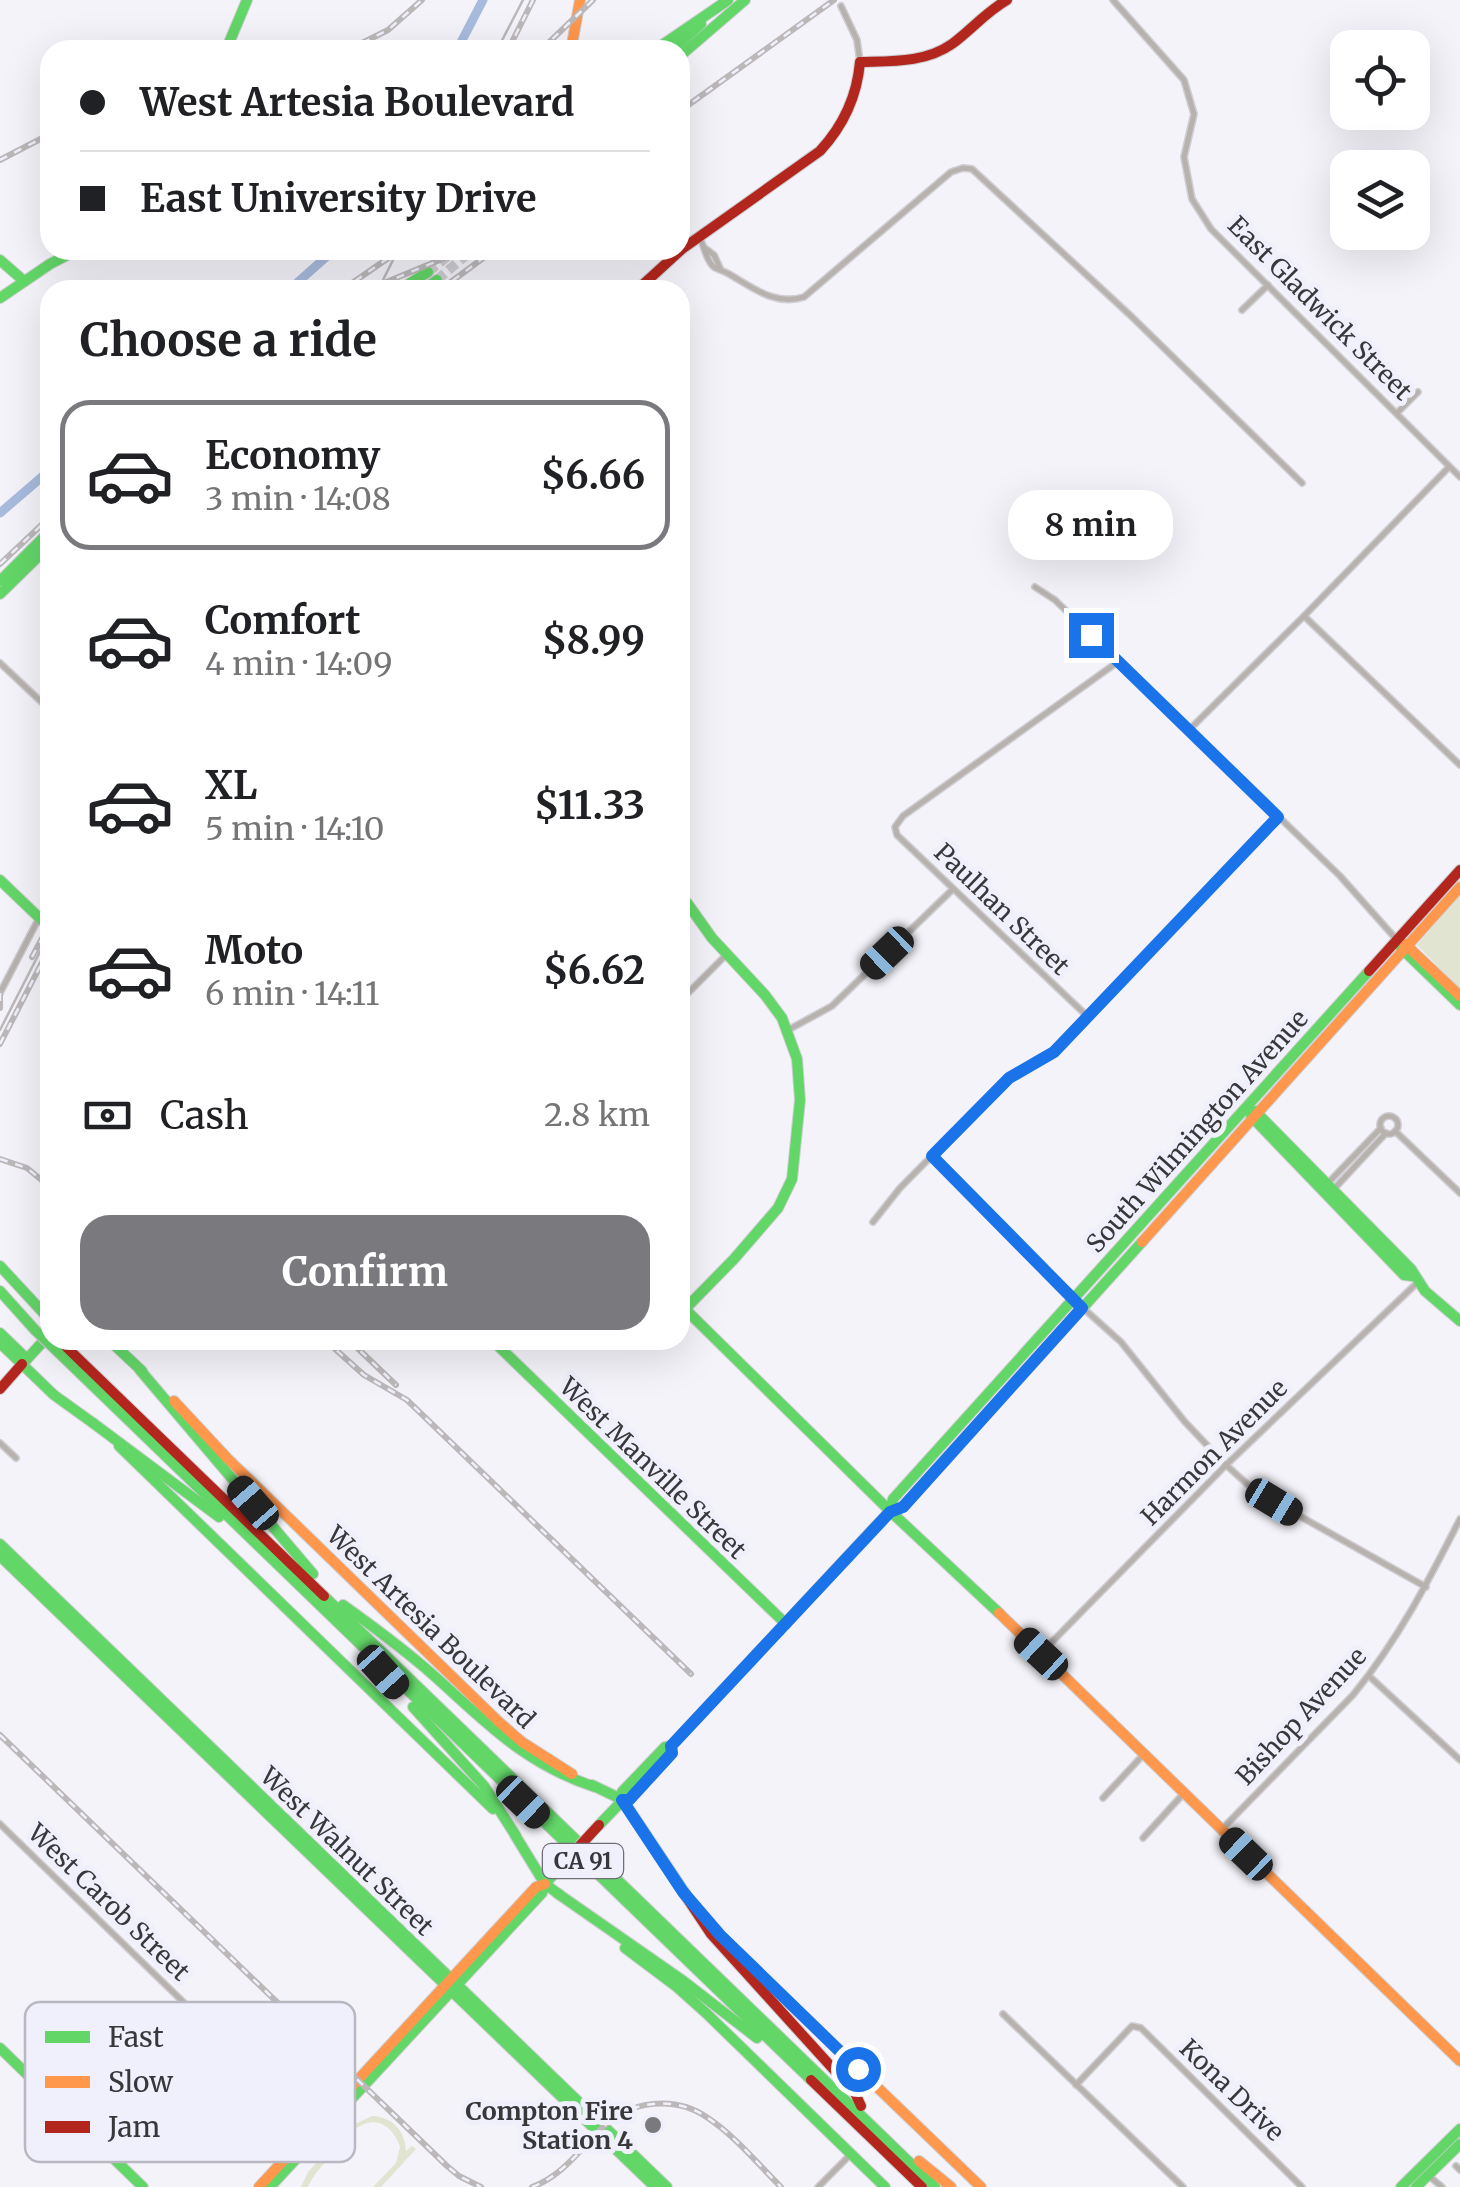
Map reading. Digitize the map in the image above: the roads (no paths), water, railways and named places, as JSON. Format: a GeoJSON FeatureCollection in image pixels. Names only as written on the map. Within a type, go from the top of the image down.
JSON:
{"type":"FeatureCollection","features":[{"type":"Feature","properties":{"kind":"main road"},"geometry":{"type":"LineString","coordinates":[[230,40],[248,0]]}},
{"type":"Feature","properties":{"kind":"main road"},"geometry":{"type":"LineString","coordinates":[[572,40],[580,0]]}},
{"type":"Feature","properties":{"kind":"main road"},"geometry":{"type":"LineString","coordinates":[[669,40],[728,0]]}},
{"type":"Feature","properties":{"kind":"main road"},"geometry":{"type":"LineString","coordinates":[[683,40],[728,0]]}},
{"type":"Feature","properties":{"kind":"main road"},"geometry":{"type":"LineString","coordinates":[[690,47],[744,0]]}},
{"type":"Feature","properties":{"kind":"main road"},"geometry":{"type":"LineString","coordinates":[[690,245],[820,151],[836,134],[856,95],[860,62],[917,59],[938,52],[983,14],[1007,0]]}},
{"type":"Feature","properties":{"kind":"main road"},"geometry":{"type":"LineString","coordinates":[[0,260],[24,282]]}},
{"type":"Feature","properties":{"kind":"main road"},"geometry":{"type":"LineString","coordinates":[[0,298],[60,260]]}},
{"type":"Feature","properties":{"kind":"main road"},"geometry":{"type":"LineString","coordinates":[[648,280],[672,260]]}},
{"type":"Feature","properties":{"kind":"main road"},"geometry":{"type":"LineString","coordinates":[[0,581],[40,541]]}},
{"type":"Feature","properties":{"kind":"main road"},"geometry":{"type":"LineString","coordinates":[[0,594],[40,555]]}},
{"type":"Feature","properties":{"kind":"main road","name":"South Wilmington Avenue"},"geometry":{"type":"LineString","coordinates":[[355,2089],[536,1887],[546,1884],[622,1800],[629,1800],[672,1753],[671,1746],[890,1512],[903,1507],[1246,1107],[1460,870]]}},
{"type":"Feature","properties":{"kind":"main road"},"geometry":{"type":"LineString","coordinates":[[0,880],[39,918]]}},
{"type":"Feature","properties":{"kind":"main road","name":"South Wilmington Avenue"},"geometry":{"type":"LineString","coordinates":[[1078,1303],[1255,1116],[1460,888]]}},
{"type":"Feature","properties":{"kind":"main road"},"geometry":{"type":"LineString","coordinates":[[690,906],[726,954],[774,1006],[788,1030],[797,1060],[800,1100],[792,1178],[775,1212],[732,1261],[690,1300]]}},
{"type":"Feature","properties":{"kind":"main road"},"geometry":{"type":"LineString","coordinates":[[1396,940],[1460,996]]}},
{"type":"Feature","properties":{"kind":"main road"},"geometry":{"type":"LineString","coordinates":[[1406,948],[1460,1005]]}},
{"type":"Feature","properties":{"kind":"main road"},"geometry":{"type":"LineString","coordinates":[[1246,1107],[1404,1275],[1415,1279],[1460,1321]]}},
{"type":"Feature","properties":{"kind":"main road","name":"CA 91"},"geometry":{"type":"LineString","coordinates":[[0,1266],[40,1318]]}},
{"type":"Feature","properties":{"kind":"main road"},"geometry":{"type":"LineString","coordinates":[[0,1277],[40,1320]]}},
{"type":"Feature","properties":{"kind":"main road","name":"CA 91"},"geometry":{"type":"LineString","coordinates":[[0,1292],[40,1322]]}},
{"type":"Feature","properties":{"kind":"main road"},"geometry":{"type":"LineString","coordinates":[[690,1313],[890,1512],[1460,2061]]}},
{"type":"Feature","properties":{"kind":"main road"},"geometry":{"type":"LineString","coordinates":[[0,1333],[54,1395],[93,1424],[490,1805],[516,1836]]}},
{"type":"Feature","properties":{"kind":"main road"},"geometry":{"type":"LineString","coordinates":[[0,1388],[24,1362],[40,1336]]}},
{"type":"Feature","properties":{"kind":"main road"},"geometry":{"type":"LineString","coordinates":[[0,1343],[24,1362]]}},
{"type":"Feature","properties":{"kind":"main road"},"geometry":{"type":"LineString","coordinates":[[65,1350],[929,2187]]}},
{"type":"Feature","properties":{"kind":"main road","name":"CA 91"},"geometry":{"type":"LineString","coordinates":[[65,1350],[241,1530],[888,2154],[929,2187]]}},
{"type":"Feature","properties":{"kind":"main road","name":"CA 91"},"geometry":{"type":"LineString","coordinates":[[65,1350],[314,1576],[901,2146],[929,2187]]}},
{"type":"Feature","properties":{"kind":"main road","name":"West Artesia Boulevard"},"geometry":{"type":"LineString","coordinates":[[119,1350],[499,1722],[544,1758],[622,1800]]}},
{"type":"Feature","properties":{"kind":"main road","name":"West Manville Street"},"geometry":{"type":"LineString","coordinates":[[502,1350],[786,1624]]}},
{"type":"Feature","properties":{"kind":"main road"},"geometry":{"type":"LineString","coordinates":[[140,1370],[314,1576]]}},
{"type":"Feature","properties":{"kind":"main road"},"geometry":{"type":"LineString","coordinates":[[93,1424],[115,1436],[204,1508],[241,1530]]}},
{"type":"Feature","properties":{"kind":"main road","name":"West Walnut Street"},"geometry":{"type":"LineString","coordinates":[[0,1544],[22,1572]]}},
{"type":"Feature","properties":{"kind":"main road","name":"West Walnut Street"},"geometry":{"type":"LineString","coordinates":[[0,1556],[22,1572],[667,2187]]}},
{"type":"Feature","properties":{"kind":"main road"},"geometry":{"type":"LineString","coordinates":[[342,1604],[424,1668],[515,1750],[559,1776],[595,1787]]}},
{"type":"Feature","properties":{"kind":"main road"},"geometry":{"type":"LineString","coordinates":[[332,1615],[484,1786],[546,1884],[680,1990],[885,2187]]}},
{"type":"Feature","properties":{"kind":"main road"},"geometry":{"type":"LineString","coordinates":[[622,1800],[711,1934],[855,2093],[860,2106]]}},
{"type":"Feature","properties":{"kind":"main road"},"geometry":{"type":"LineString","coordinates":[[683,1892],[730,1946],[981,2187]]}},
{"type":"Feature","properties":{"kind":"main road"},"geometry":{"type":"LineString","coordinates":[[557,1893],[694,1989],[836,2104]]}},
{"type":"Feature","properties":{"kind":"main road","name":"West Walnut Street"},"geometry":{"type":"LineString","coordinates":[[451,1985],[655,2187]]}},
{"type":"Feature","properties":{"kind":"main road"},"geometry":{"type":"LineString","coordinates":[[4,2055],[25,2075]]}},
{"type":"Feature","properties":{"kind":"main road"},"geometry":{"type":"LineString","coordinates":[[1422,2179],[1460,2129]]}},
{"type":"Feature","properties":{"kind":"main road"},"geometry":{"type":"LineString","coordinates":[[1401,2187],[1422,2179],[1460,2144]]}},
{"type":"Feature","properties":{"kind":"main road"},"geometry":{"type":"LineString","coordinates":[[901,2146],[951,2187]]}},
{"type":"Feature","properties":{"kind":"main road"},"geometry":{"type":"LineString","coordinates":[[117,2162],[144,2187]]}},
{"type":"Feature","properties":{"kind":"main road","name":"South Wilmington Avenue"},"geometry":{"type":"LineString","coordinates":[[259,2187],[284,2162]]}},
{"type":"Feature","properties":{"kind":"main road","name":"South Wilmington Avenue"},"geometry":{"type":"LineString","coordinates":[[270,2187],[291,2162]]}},
{"type":"Feature","properties":{"kind":"street","name":"East Gladwick Street"},"geometry":{"type":"LineString","coordinates":[[1112,0],[1184,80],[1194,114],[1184,157],[1192,199],[1211,229],[1460,477]]}},
{"type":"Feature","properties":{"kind":"street"},"geometry":{"type":"LineString","coordinates":[[841,6],[857,40],[860,62]]}},
{"type":"Feature","properties":{"kind":"street"},"geometry":{"type":"LineString","coordinates":[[699,237],[720,268],[777,300],[792,301],[804,298],[951,172],[972,169],[1131,316],[1302,483]]}},
{"type":"Feature","properties":{"kind":"street"},"geometry":{"type":"LineString","coordinates":[[1242,310],[1268,285]]}},
{"type":"Feature","properties":{"kind":"street"},"geometry":{"type":"LineString","coordinates":[[1398,413],[1418,392]]}},
{"type":"Feature","properties":{"kind":"street"},"geometry":{"type":"LineString","coordinates":[[1188,730],[1450,467]]}},
{"type":"Feature","properties":{"kind":"street"},"geometry":{"type":"LineString","coordinates":[[1035,587],[1054,600],[1340,876],[1396,940]]}},
{"type":"Feature","properties":{"kind":"street"},"geometry":{"type":"LineString","coordinates":[[1304,616],[1460,764]]}},
{"type":"Feature","properties":{"kind":"street","name":"Paulhan Street"},"geometry":{"type":"LineString","coordinates":[[1087,1016],[897,836],[895,826],[903,816],[1119,662]]}},
{"type":"Feature","properties":{"kind":"street"},"geometry":{"type":"LineString","coordinates":[[0,663],[40,701]]}},
{"type":"Feature","properties":{"kind":"street"},"geometry":{"type":"LineString","coordinates":[[873,1222],[900,1188],[1009,1078],[1054,1052],[1278,817]]}},
{"type":"Feature","properties":{"kind":"street"},"geometry":{"type":"LineString","coordinates":[[788,1030],[832,1006],[952,890]]}},
{"type":"Feature","properties":{"kind":"street"},"geometry":{"type":"LineString","coordinates":[[0,993],[39,918]]}},
{"type":"Feature","properties":{"kind":"street"},"geometry":{"type":"LineString","coordinates":[[690,991],[726,954]]}},
{"type":"Feature","properties":{"kind":"street"},"geometry":{"type":"LineString","coordinates":[[1327,1190],[1384,1130],[1384,1119],[1393,1117],[1398,1122],[1396,1131]]}},
{"type":"Feature","properties":{"kind":"street"},"geometry":{"type":"LineString","coordinates":[[1384,1130],[1396,1131],[1460,1193]]}},
{"type":"Feature","properties":{"kind":"street"},"geometry":{"type":"LineString","coordinates":[[932,1156],[1121,1342],[1226,1466],[1255,1491],[1426,1586]]}},
{"type":"Feature","properties":{"kind":"street","name":"Harmon Avenue"},"geometry":{"type":"LineString","coordinates":[[1041,1654],[1415,1279]]}},
{"type":"Feature","properties":{"kind":"street"},"geometry":{"type":"LineString","coordinates":[[0,1443],[16,1458]]}},
{"type":"Feature","properties":{"kind":"street","name":"Bishop Avenue"},"geometry":{"type":"LineString","coordinates":[[1222,1830],[1369,1676],[1403,1628],[1460,1519]]}},
{"type":"Feature","properties":{"kind":"street"},"geometry":{"type":"LineString","coordinates":[[1369,1676],[1460,1760]]}},
{"type":"Feature","properties":{"kind":"street"},"geometry":{"type":"LineString","coordinates":[[1103,1798],[1144,1754]]}},
{"type":"Feature","properties":{"kind":"street"},"geometry":{"type":"LineString","coordinates":[[1144,1838],[1184,1794]]}},
{"type":"Feature","properties":{"kind":"street","name":"West Carob Street"},"geometry":{"type":"LineString","coordinates":[[0,1824],[183,2002]]}},
{"type":"Feature","properties":{"kind":"street"},"geometry":{"type":"LineString","coordinates":[[1003,2014],[1182,2187]]}},
{"type":"Feature","properties":{"kind":"street","name":"Kona Drive"},"geometry":{"type":"LineString","coordinates":[[1076,2085],[1132,2026],[1142,2028],[1302,2187]]}},
{"type":"Feature","properties":{"kind":"street"},"geometry":{"type":"LineString","coordinates":[[818,2187],[850,2154]]}},
{"type":"Feature","properties":{"kind":"street"},"geometry":{"type":"LineString","coordinates":[[1422,2179],[1442,2187]]}},
{"type":"Feature","properties":{"kind":"waterway"},"geometry":{"type":"LineString","coordinates":[[462,40],[483,0]]}},
{"type":"Feature","properties":{"kind":"waterway"},"geometry":{"type":"LineString","coordinates":[[300,280],[323,260]]}},
{"type":"Feature","properties":{"kind":"waterway"},"geometry":{"type":"LineString","coordinates":[[0,513],[40,479]]}},
{"type":"Feature","properties":{"kind":"tunnel"},"geometry":{"type":"LineString","coordinates":[[428,272],[443,260]]}},
{"type":"Feature","properties":{"kind":"tunnel"},"geometry":{"type":"LineString","coordinates":[[437,280],[460,260]]}},
{"type":"Feature","properties":{"kind":"tram line"},"geometry":{"type":"LineString","coordinates":[[502,40],[523,0]]}},
{"type":"Feature","properties":{"kind":"tram line"},"geometry":{"type":"LineString","coordinates":[[383,280],[393,260]]}},
{"type":"Feature","properties":{"kind":"tram line"},"geometry":{"type":"LineString","coordinates":[[0,1030],[40,952]]}},
{"type":"Feature","properties":{"kind":"railway"},"geometry":{"type":"LineString","coordinates":[[368,40],[388,30],[422,0]]}},
{"type":"Feature","properties":{"kind":"railway"},"geometry":{"type":"LineString","coordinates":[[513,40],[533,0]]}},
{"type":"Feature","properties":{"kind":"railway"},"geometry":{"type":"LineString","coordinates":[[551,40],[593,0]]}},
{"type":"Feature","properties":{"kind":"railway"},"geometry":{"type":"LineString","coordinates":[[690,104],[834,0]]}},
{"type":"Feature","properties":{"kind":"railway"},"geometry":{"type":"LineString","coordinates":[[0,160],[40,139]]}},
{"type":"Feature","properties":{"kind":"railway"},"geometry":{"type":"LineString","coordinates":[[356,280],[386,260]]}},
{"type":"Feature","properties":{"kind":"railway"},"geometry":{"type":"LineString","coordinates":[[391,280],[440,260]]}},
{"type":"Feature","properties":{"kind":"railway"},"geometry":{"type":"LineString","coordinates":[[454,280],[480,260]]}},
{"type":"Feature","properties":{"kind":"railway"},"geometry":{"type":"LineString","coordinates":[[0,564],[40,526]]}},
{"type":"Feature","properties":{"kind":"railway"},"geometry":{"type":"LineString","coordinates":[[32,957],[40,942]]}},
{"type":"Feature","properties":{"kind":"railway"},"geometry":{"type":"LineString","coordinates":[[0,1044],[40,966]]}},
{"type":"Feature","properties":{"kind":"railway"},"geometry":{"type":"LineString","coordinates":[[0,993],[0,1008]]}},
{"type":"Feature","properties":{"kind":"railway"},"geometry":{"type":"LineString","coordinates":[[0,1159],[27,1168],[40,1179]]}},
{"type":"Feature","properties":{"kind":"railway"},"geometry":{"type":"LineString","coordinates":[[336,1350],[364,1375],[407,1400],[691,1674]]}},
{"type":"Feature","properties":{"kind":"railway"},"geometry":{"type":"LineString","coordinates":[[359,1350],[396,1385]]}},
{"type":"Feature","properties":{"kind":"railway"},"geometry":{"type":"LineString","coordinates":[[0,1735],[277,2002]]}},
{"type":"Feature","properties":{"kind":"railway"},"geometry":{"type":"LineString","coordinates":[[355,2077],[447,2166],[481,2187]]}},
{"type":"Feature","properties":{"kind":"railway"},"geometry":{"type":"LineString","coordinates":[[532,2187],[562,2169],[613,2119],[639,2106],[654,2104],[682,2106],[718,2125],[781,2187]]}},
{"type":"Feature","properties":{"kind":"place","name":"Compton Fire Station 4"},"geometry":{"type":"Point","coordinates":[653,2125]}}]}
